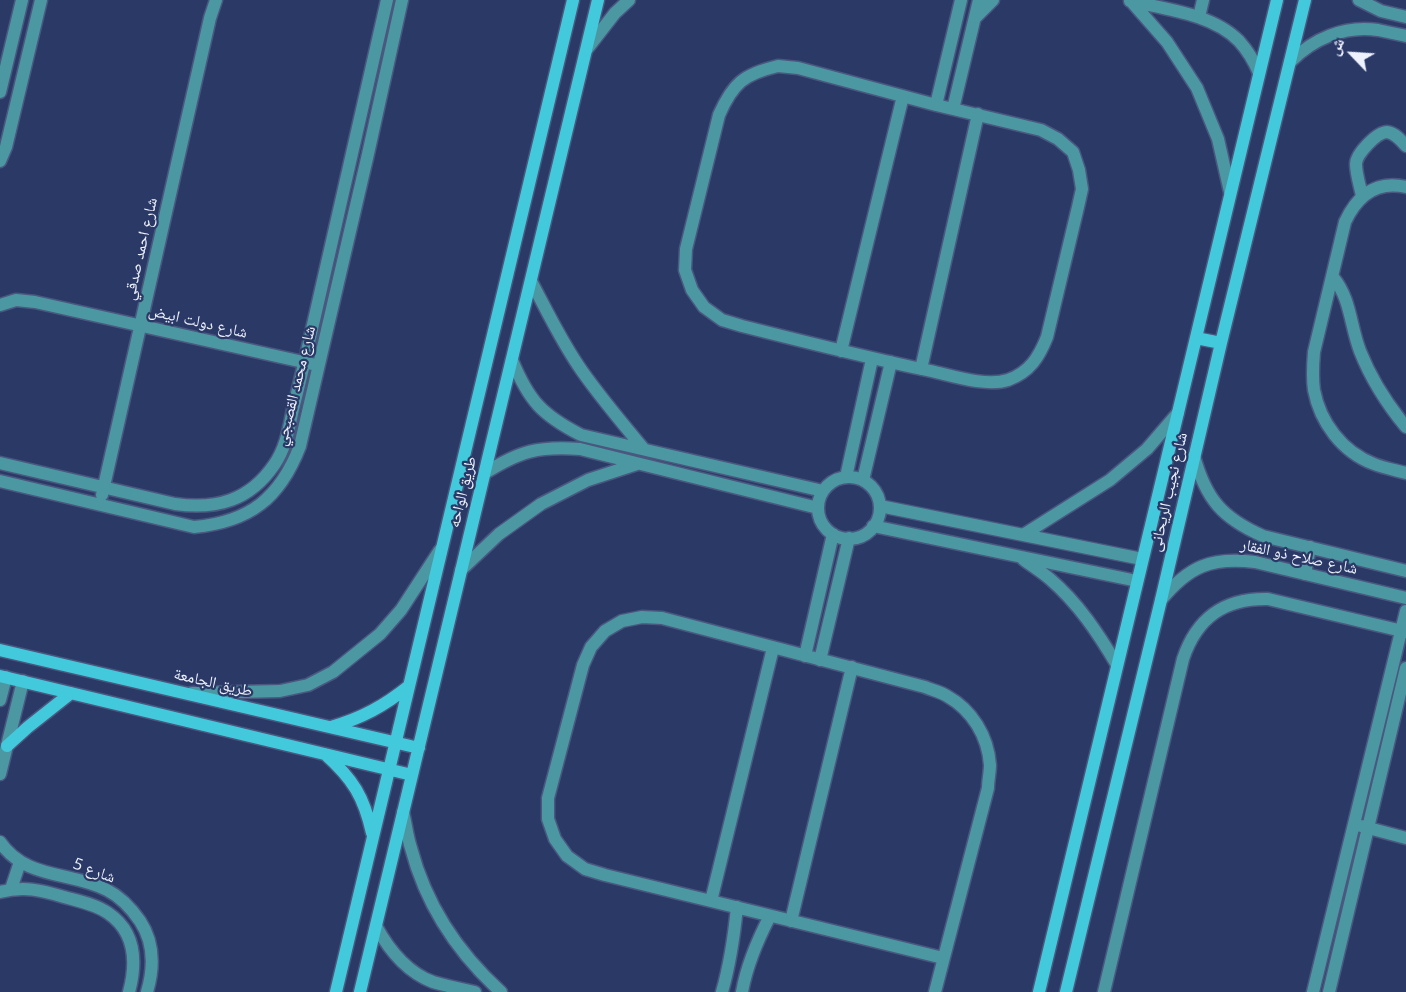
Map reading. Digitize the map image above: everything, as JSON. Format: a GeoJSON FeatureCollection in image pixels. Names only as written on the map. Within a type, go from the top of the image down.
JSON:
{"type":"FeatureCollection","features":[{"type":"Feature","properties":{"kind":"street"},"geometry":{"type":"LineString","coordinates":[[0,92],[22,0]]}},
{"type":"Feature","properties":{"kind":"street"},"geometry":{"type":"LineString","coordinates":[[0,161],[6,147],[41,0]]}},
{"type":"Feature","properties":{"kind":"street","name":"شارع احمد صدقي"},"geometry":{"type":"LineString","coordinates":[[100,505],[210,18],[216,0]]}},
{"type":"Feature","properties":{"kind":"street","name":"شارع محمد القصبجي"},"geometry":{"type":"LineString","coordinates":[[0,463],[194,507],[213,506],[232,500],[249,491],[264,478],[276,463],[285,445],[387,0]]}},
{"type":"Feature","properties":{"kind":"street","name":"شارع محمد القصبجي"},"geometry":{"type":"LineString","coordinates":[[0,481],[195,527],[215,525],[252,510],[282,483],[293,465],[300,446],[369,154],[402,0]]}},
{"type":"Feature","properties":{"kind":"street","name":"طريق الواحه"},"geometry":{"type":"LineString","coordinates":[[336,992],[573,0]]}},
{"type":"Feature","properties":{"kind":"street","name":"طريق الواحه"},"geometry":{"type":"LineString","coordinates":[[360,992],[598,0]]}},
{"type":"Feature","properties":{"kind":"street"},"geometry":{"type":"LineString","coordinates":[[587,49],[615,13],[629,0]]}},
{"type":"Feature","properties":{"kind":"street"},"geometry":{"type":"LineString","coordinates":[[953,0],[957,15]]}},
{"type":"Feature","properties":{"kind":"street"},"geometry":{"type":"LineString","coordinates":[[936,105],[961,0]]}},
{"type":"Feature","properties":{"kind":"street"},"geometry":{"type":"LineString","coordinates":[[953,109],[979,0]]}},
{"type":"Feature","properties":{"kind":"street"},"geometry":{"type":"LineString","coordinates":[[975,19],[993,0]]}},
{"type":"Feature","properties":{"kind":"street"},"geometry":{"type":"LineString","coordinates":[[1199,17],[1203,0]]}},
{"type":"Feature","properties":{"kind":"street","name":"شارع نجيب الريحانى"},"geometry":{"type":"LineString","coordinates":[[1039,992],[1277,0]]}},
{"type":"Feature","properties":{"kind":"street","name":"شارع نجيب الريحانى"},"geometry":{"type":"LineString","coordinates":[[1066,992],[1305,0]]}},
{"type":"Feature","properties":{"kind":"street"},"geometry":{"type":"LineString","coordinates":[[1359,0],[1381,11],[1406,17]]}},
{"type":"Feature","properties":{"kind":"street"},"geometry":{"type":"LineString","coordinates":[[1129,1],[1199,17],[1222,28],[1238,40],[1251,55],[1260,73]]}},
{"type":"Feature","properties":{"kind":"street"},"geometry":{"type":"LineString","coordinates":[[1129,1],[1167,42],[1197,88],[1218,139],[1230,192]]}},
{"type":"Feature","properties":{"kind":"street"},"geometry":{"type":"LineString","coordinates":[[1290,62],[1318,40],[1341,32],[1364,29],[1406,36]]}},
{"type":"Feature","properties":{"kind":"street"},"geometry":{"type":"LineString","coordinates":[[778,66],[798,68],[903,96],[1041,130],[1058,139],[1073,152],[1082,189],[1047,337],[1039,356],[1025,371],[1007,380],[987,383],[872,359],[722,320],[704,307],[692,290],[686,270],[686,249],[719,115],[727,96],[741,81],[758,71],[778,66]]}},
{"type":"Feature","properties":{"kind":"street"},"geometry":{"type":"LineString","coordinates":[[841,351],[903,96]]}},
{"type":"Feature","properties":{"kind":"street"},"geometry":{"type":"LineString","coordinates":[[921,369],[978,114]]}},
{"type":"Feature","properties":{"kind":"street"},"geometry":{"type":"LineString","coordinates":[[1362,196],[1356,167],[1360,152],[1384,132],[1393,134],[1406,146]]}},
{"type":"Feature","properties":{"kind":"street"},"geometry":{"type":"LineString","coordinates":[[1406,187],[1386,186],[1373,190],[1362,196],[1352,208],[1345,222],[1314,352],[1313,371],[1318,405],[1332,432],[1356,455],[1372,463],[1406,473]]}},
{"type":"Feature","properties":{"kind":"street"},"geometry":{"type":"LineString","coordinates":[[1333,277],[1345,295],[1357,342],[1369,373],[1406,428]]}},
{"type":"Feature","properties":{"kind":"street"},"geometry":{"type":"LineString","coordinates":[[531,281],[554,326],[581,369],[610,410],[644,448]]}},
{"type":"Feature","properties":{"kind":"street","name":"شارع دولت ابيض"},"geometry":{"type":"LineString","coordinates":[[0,304],[15,300],[35,302],[319,366]]}},
{"type":"Feature","properties":{"kind":"street"},"geometry":{"type":"LineString","coordinates":[[1196,338],[1221,343]]}},
{"type":"Feature","properties":{"kind":"street"},"geometry":{"type":"LineString","coordinates":[[846,477],[872,359]]}},
{"type":"Feature","properties":{"kind":"street"},"geometry":{"type":"LineString","coordinates":[[512,360],[522,385],[537,406],[558,423],[581,435],[823,491]]}},
{"type":"Feature","properties":{"kind":"street"},"geometry":{"type":"LineString","coordinates":[[863,480],[891,362]]}},
{"type":"Feature","properties":{"kind":"street"},"geometry":{"type":"LineString","coordinates":[[1023,535],[1110,480],[1147,449],[1178,413]]}},
{"type":"Feature","properties":{"kind":"street"},"geometry":{"type":"LineString","coordinates":[[485,473],[506,459],[530,451],[555,447],[580,449],[818,508]]}},
{"type":"Feature","properties":{"kind":"street","name":"شارع صلاح ذو الفقار"},"geometry":{"type":"LineString","coordinates":[[1194,456],[1200,478],[1210,497],[1225,514],[1243,527],[1263,536],[1406,571]]}},
{"type":"Feature","properties":{"kind":"street"},"geometry":{"type":"LineString","coordinates":[[461,570],[499,534],[541,504],[588,480],[637,464]]}},
{"type":"Feature","properties":{"kind":"street"},"geometry":{"type":"LineString","coordinates":[[855,477],[863,480],[875,490],[880,506],[873,526],[863,535],[849,538],[833,534],[820,518],[818,508],[823,491],[837,479],[855,477]]}},
{"type":"Feature","properties":{"kind":"street"},"geometry":{"type":"LineString","coordinates":[[880,506],[1142,559]]}},
{"type":"Feature","properties":{"kind":"street"},"geometry":{"type":"LineString","coordinates":[[873,526],[1137,581]]}},
{"type":"Feature","properties":{"kind":"street"},"geometry":{"type":"LineString","coordinates":[[805,656],[833,534]]}},
{"type":"Feature","properties":{"kind":"street"},"geometry":{"type":"LineString","coordinates":[[820,660],[849,538]]}},
{"type":"Feature","properties":{"kind":"street"},"geometry":{"type":"LineString","coordinates":[[184,693],[280,691],[308,685],[333,672],[380,634],[400,610],[442,546]]}},
{"type":"Feature","properties":{"kind":"street"},"geometry":{"type":"LineString","coordinates":[[1305,574],[1310,547]]}},
{"type":"Feature","properties":{"kind":"street"},"geometry":{"type":"LineString","coordinates":[[1020,557],[1050,578],[1076,604],[1098,633],[1117,665]]}},
{"type":"Feature","properties":{"kind":"street","name":"شارع صلاح ذو الفقار"},"geometry":{"type":"LineString","coordinates":[[1161,600],[1175,583],[1192,570],[1212,562],[1234,559],[1406,598]]}},
{"type":"Feature","properties":{"kind":"street"},"geometry":{"type":"LineString","coordinates":[[1104,992],[1183,658],[1194,633],[1203,622],[1220,609],[1240,601],[1268,599],[1403,631]]}},
{"type":"Feature","properties":{"kind":"street"},"geometry":{"type":"LineString","coordinates":[[1313,992],[1403,631],[1406,611]]}},
{"type":"Feature","properties":{"kind":"street"},"geometry":{"type":"LineString","coordinates":[[935,992],[988,788],[990,766],[986,744],[978,724],[964,707],[946,695],[925,687],[662,618],[642,616],[622,621],[605,632],[591,647],[583,665],[549,798],[548,819],[555,839],[567,856],[585,869],[943,958]]}},
{"type":"Feature","properties":{"kind":"street"},"geometry":{"type":"LineString","coordinates":[[711,901],[773,648]]}},
{"type":"Feature","properties":{"kind":"street","name":"طريق الجامعة"},"geometry":{"type":"LineString","coordinates":[[0,650],[418,748]]}},
{"type":"Feature","properties":{"kind":"street"},"geometry":{"type":"LineString","coordinates":[[791,921],[852,667]]}},
{"type":"Feature","properties":{"kind":"street"},"geometry":{"type":"LineString","coordinates":[[1329,992],[1406,668]]}},
{"type":"Feature","properties":{"kind":"street"},"geometry":{"type":"LineString","coordinates":[[0,700],[3,677],[412,775]]}},
{"type":"Feature","properties":{"kind":"street"},"geometry":{"type":"LineString","coordinates":[[0,774],[23,681]]}},
{"type":"Feature","properties":{"kind":"street"},"geometry":{"type":"LineString","coordinates":[[330,727],[372,712],[409,686]]}},
{"type":"Feature","properties":{"kind":"street"},"geometry":{"type":"LineString","coordinates":[[7,746],[71,693]]}},
{"type":"Feature","properties":{"kind":"street"},"geometry":{"type":"LineString","coordinates":[[324,754],[343,770],[357,790],[368,812],[373,836]]}},
{"type":"Feature","properties":{"kind":"street"},"geometry":{"type":"LineString","coordinates":[[403,812],[422,884],[439,917],[459,948],[483,976],[501,992]]}},
{"type":"Feature","properties":{"kind":"street"},"geometry":{"type":"LineString","coordinates":[[1354,825],[1406,838]]}},
{"type":"Feature","properties":{"kind":"street","name":"شارع 5"},"geometry":{"type":"LineString","coordinates":[[0,842],[20,862],[42,872],[90,883],[107,890],[134,911],[150,942],[151,977],[147,992]]}},
{"type":"Feature","properties":{"kind":"street"},"geometry":{"type":"LineString","coordinates":[[5,890],[20,862]]}},
{"type":"Feature","properties":{"kind":"street","name":"شارع 5"},"geometry":{"type":"LineString","coordinates":[[5,890],[38,890],[91,905],[107,912],[120,924],[130,939],[134,956],[133,991]]}},
{"type":"Feature","properties":{"kind":"street"},"geometry":{"type":"LineString","coordinates":[[722,992],[731,956],[737,908]]}},
{"type":"Feature","properties":{"kind":"street"},"geometry":{"type":"LineString","coordinates":[[742,992],[756,943],[770,915]]}},
{"type":"Feature","properties":{"kind":"street"},"geometry":{"type":"LineString","coordinates":[[376,926],[398,960],[414,972],[432,982],[475,992]]}}]}
